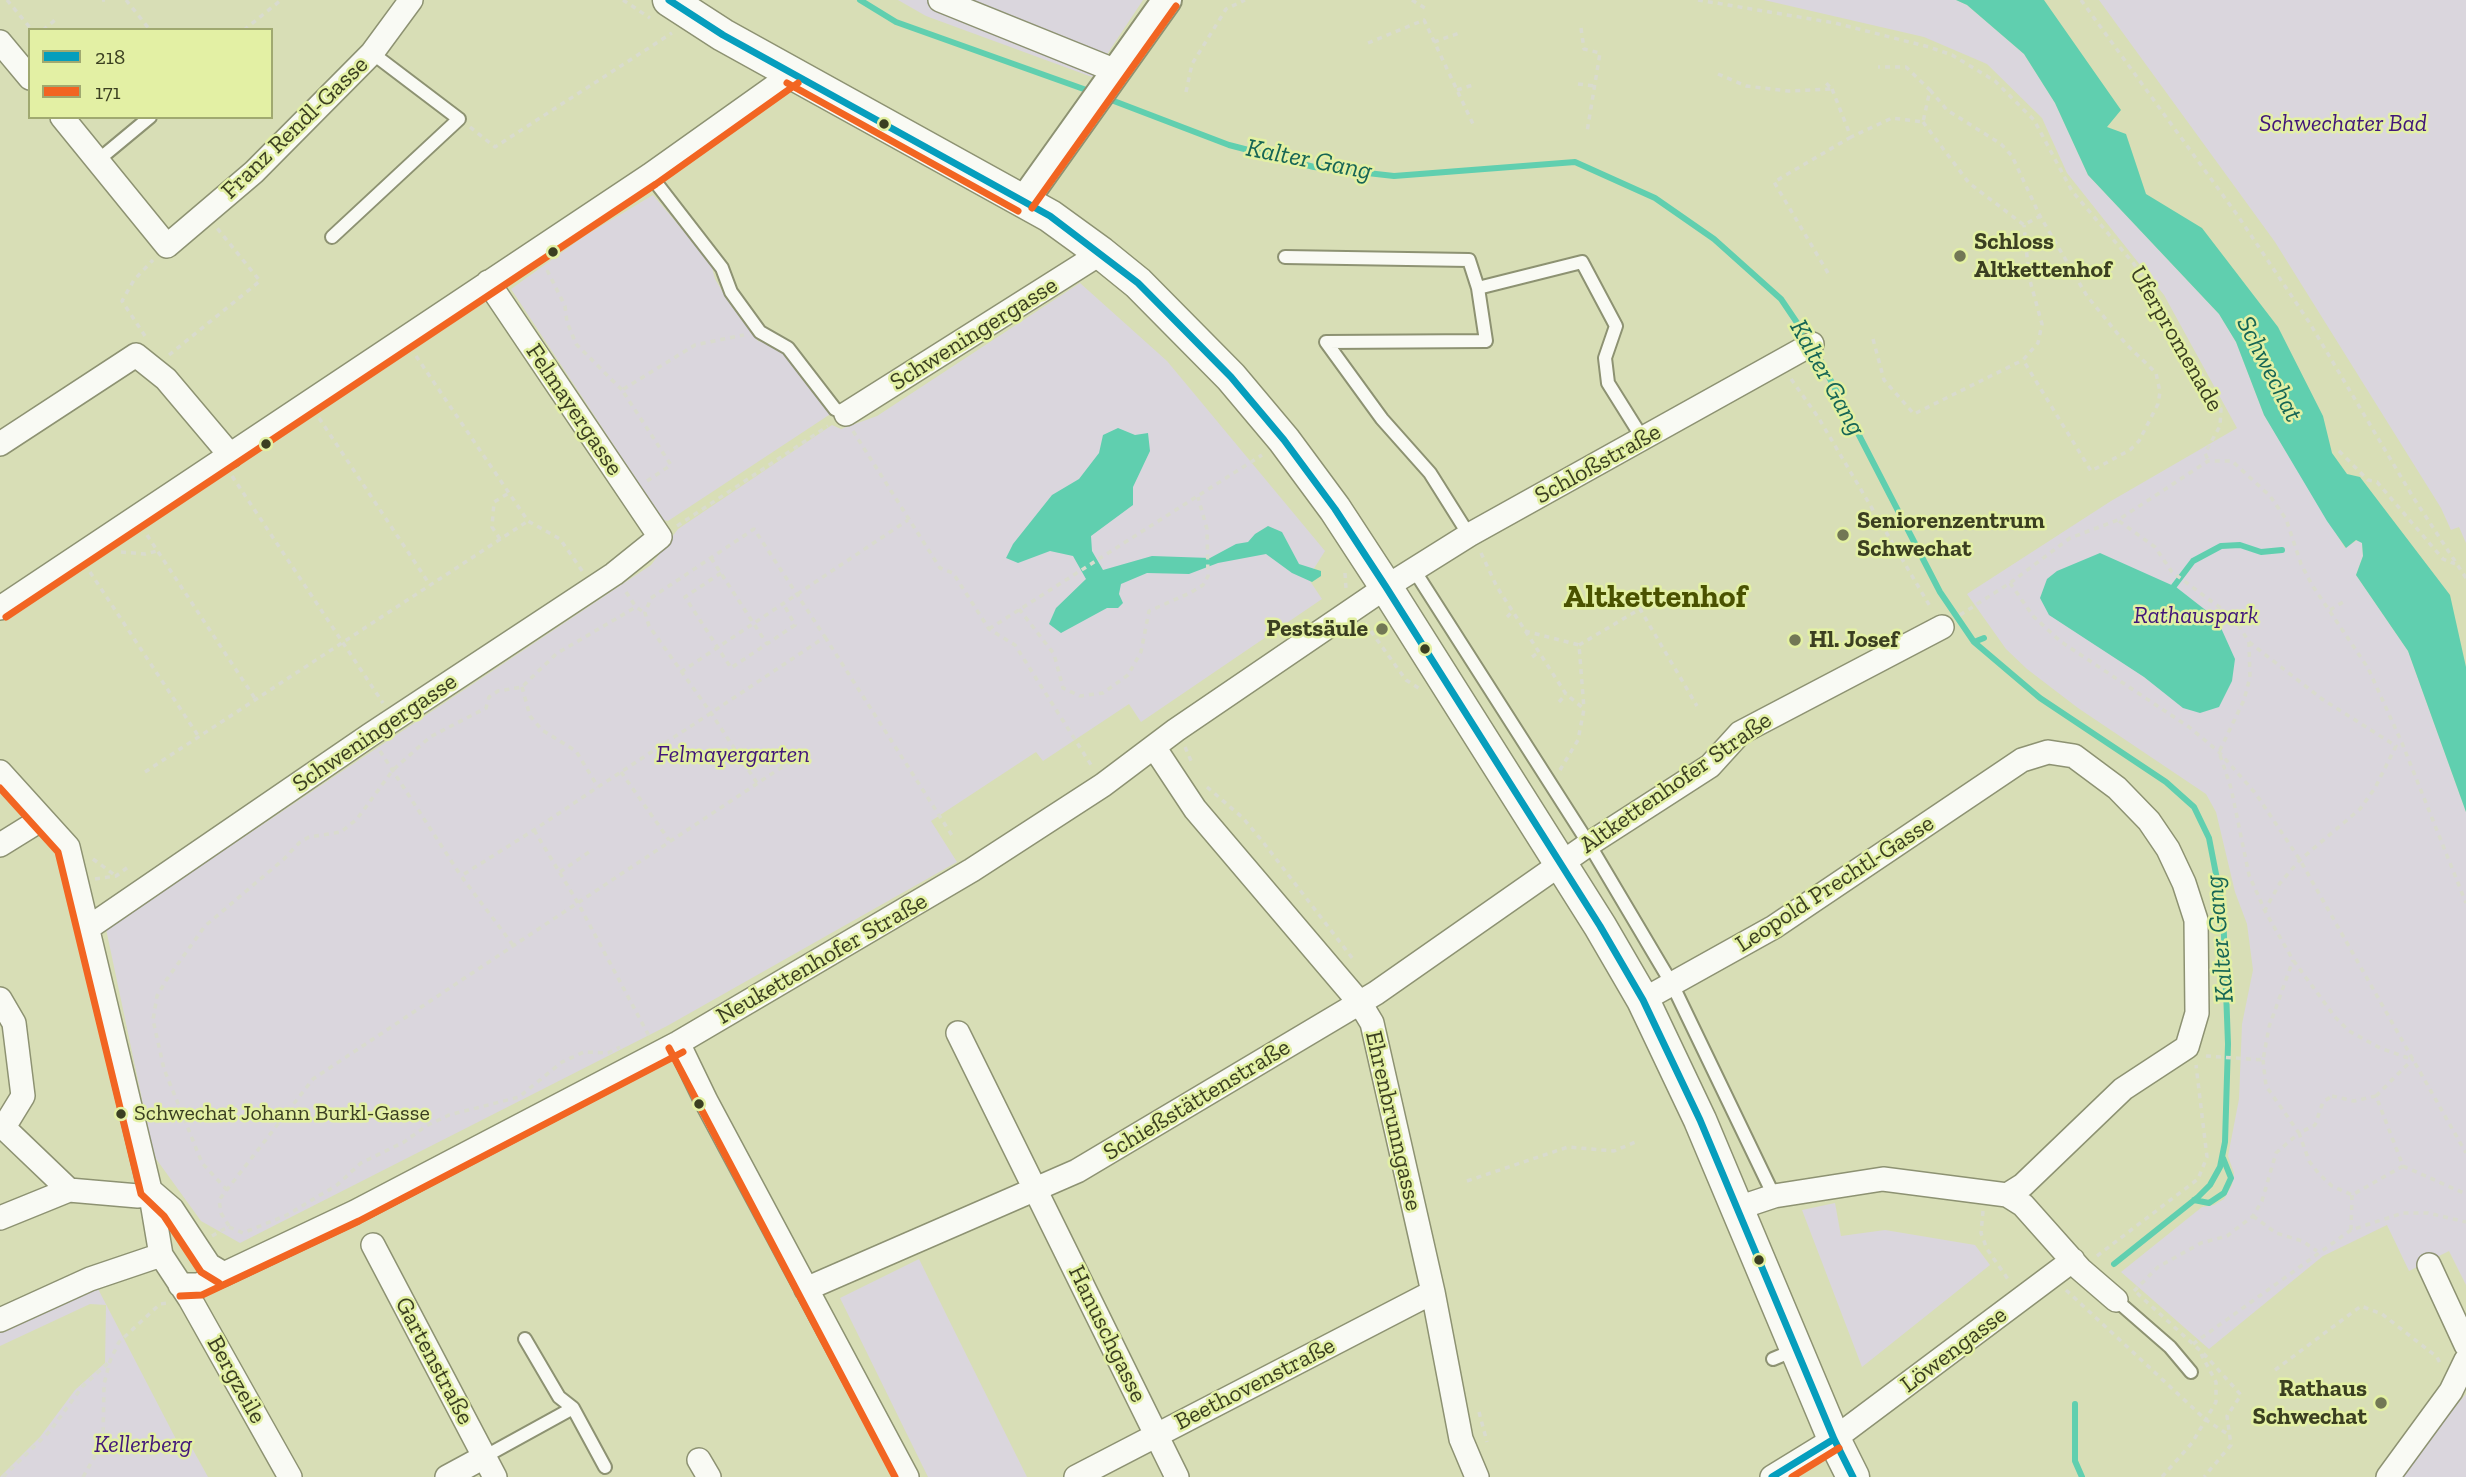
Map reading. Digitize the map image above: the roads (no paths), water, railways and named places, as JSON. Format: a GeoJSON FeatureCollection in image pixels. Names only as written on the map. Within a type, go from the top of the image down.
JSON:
{"type":"FeatureCollection","features":[{"type":"Feature","properties":{"kind":"main road"},"geometry":{"type":"LineString","coordinates":[[669,0],[792,74],[1049,216],[1138,283],[1231,377],[1335,509],[1562,866],[1643,1000],[1738,1208],[1785,1354],[1853,1477]]}},
{"type":"Feature","properties":{"kind":"street","name":"Franz Rendl-Gasse"},"geometry":{"type":"LineString","coordinates":[[97,161],[167,246],[254,172],[372,53],[411,0]]}},
{"type":"Feature","properties":{"kind":"street"},"geometry":{"type":"LineString","coordinates":[[940,0],[1113,75]]}},
{"type":"Feature","properties":{"kind":"street"},"geometry":{"type":"LineString","coordinates":[[1023,202],[1167,0]]}},
{"type":"Feature","properties":{"kind":"street"},"geometry":{"type":"LineString","coordinates":[[0,42],[28,76]]}},
{"type":"Feature","properties":{"kind":"street"},"geometry":{"type":"LineString","coordinates":[[0,608],[229,462],[488,282],[650,175],[792,74]]}},
{"type":"Feature","properties":{"kind":"street"},"geometry":{"type":"LineString","coordinates":[[64,119],[97,161]]}},
{"type":"Feature","properties":{"kind":"street","name":"Schweningergasse"},"geometry":{"type":"LineString","coordinates":[[846,414],[1101,253]]}},
{"type":"Feature","properties":{"kind":"street","name":"Felmayergasse"},"geometry":{"type":"LineString","coordinates":[[488,282],[660,537]]}},
{"type":"Feature","properties":{"kind":"street","name":"Schloßstraße"},"geometry":{"type":"LineString","coordinates":[[1386,587],[1469,535],[1812,344]]}},
{"type":"Feature","properties":{"kind":"street"},"geometry":{"type":"LineString","coordinates":[[0,444],[136,355],[164,370],[229,462]]}},
{"type":"Feature","properties":{"kind":"street","name":"Schweningergasse"},"geometry":{"type":"LineString","coordinates":[[88,928],[370,735],[614,574],[660,537]]}},
{"type":"Feature","properties":{"kind":"street","name":"Neukettenhofer Straße"},"geometry":{"type":"LineString","coordinates":[[185,1292],[355,1212],[972,870],[1103,785],[1386,587]]}},
{"type":"Feature","properties":{"kind":"street","name":"Altkettenhofer Straße"},"geometry":{"type":"LineString","coordinates":[[1562,866],[1589,844],[1710,766],[1740,733],[1942,627]]}},
{"type":"Feature","properties":{"kind":"street","name":"Ehrenbrunngasse"},"geometry":{"type":"LineString","coordinates":[[1154,747],[1195,809],[1360,1003],[1372,1023],[1433,1292],[1461,1439],[1477,1477]]}},
{"type":"Feature","properties":{"kind":"street","name":"Leopold Prechtl-Gasse"},"geometry":{"type":"LineString","coordinates":[[1643,1000],[1774,927],[2022,760],[2048,751],[2074,756],[2117,788],[2149,821],[2168,849],[2184,883],[2196,920],[2197,1013],[2187,1047],[2123,1089],[2023,1185],[2007,1195]]}},
{"type":"Feature","properties":{"kind":"street"},"geometry":{"type":"LineString","coordinates":[[0,772],[68,847],[133,1128],[150,1190],[161,1255],[185,1292]]}},
{"type":"Feature","properties":{"kind":"street"},"geometry":{"type":"LineString","coordinates":[[0,845],[41,819]]}},
{"type":"Feature","properties":{"kind":"street","name":"Schießstättenstraße"},"geometry":{"type":"LineString","coordinates":[[806,1289],[1077,1171],[1360,1003],[1562,866]]}},
{"type":"Feature","properties":{"kind":"street"},"geometry":{"type":"LineString","coordinates":[[0,999],[14,1023],[23,1096],[2,1126],[69,1190]]}},
{"type":"Feature","properties":{"kind":"street","name":"Hanuschgasse"},"geometry":{"type":"LineString","coordinates":[[958,1033],[1038,1190],[1177,1477]]}},
{"type":"Feature","properties":{"kind":"street"},"geometry":{"type":"LineString","coordinates":[[661,1043],[706,1101],[906,1477]]}},
{"type":"Feature","properties":{"kind":"street"},"geometry":{"type":"LineString","coordinates":[[1738,1208],[1774,1196],[1884,1179],[2007,1195],[2023,1205],[2073,1260],[2125,1291]]}},
{"type":"Feature","properties":{"kind":"street"},"geometry":{"type":"LineString","coordinates":[[0,1218],[69,1190],[138,1196],[150,1190]]}},
{"type":"Feature","properties":{"kind":"street"},"geometry":{"type":"LineString","coordinates":[[150,1190],[172,1209],[209,1265],[225,1275]]}},
{"type":"Feature","properties":{"kind":"street","name":"Gartenstraße"},"geometry":{"type":"LineString","coordinates":[[373,1245],[495,1477]]}},
{"type":"Feature","properties":{"kind":"street"},"geometry":{"type":"LineString","coordinates":[[0,1320],[90,1279],[161,1255]]}},
{"type":"Feature","properties":{"kind":"street","name":"Löwengasse"},"geometry":{"type":"LineString","coordinates":[[1772,1477],[1834,1439],[2073,1260]]}},
{"type":"Feature","properties":{"kind":"street"},"geometry":{"type":"LineString","coordinates":[[2429,1265],[2466,1345]]}},
{"type":"Feature","properties":{"kind":"street","name":"Bergzeile"},"geometry":{"type":"LineString","coordinates":[[185,1292],[290,1477]]}},
{"type":"Feature","properties":{"kind":"street","name":"Beethovenstraße"},"geometry":{"type":"LineString","coordinates":[[1076,1477],[1433,1292]]}},
{"type":"Feature","properties":{"kind":"street"},"geometry":{"type":"LineString","coordinates":[[2388,1477],[2451,1391],[2466,1360]]}},
{"type":"Feature","properties":{"kind":"street"},"geometry":{"type":"LineString","coordinates":[[447,1477],[484,1457]]}},
{"type":"Feature","properties":{"kind":"lane"},"geometry":{"type":"LineString","coordinates":[[332,237],[459,119],[372,53]]}},
{"type":"Feature","properties":{"kind":"lane"},"geometry":{"type":"LineString","coordinates":[[97,161],[148,119]]}},
{"type":"Feature","properties":{"kind":"lane"},"geometry":{"type":"LineString","coordinates":[[650,175],[722,268],[731,292],[760,332],[788,348],[835,409],[846,414]]}},
{"type":"Feature","properties":{"kind":"lane"},"geometry":{"type":"LineString","coordinates":[[1284,257],[1469,260],[1478,288],[1486,341],[1326,342],[1382,419],[1430,473],[1469,535]]}},
{"type":"Feature","properties":{"kind":"lane"},"geometry":{"type":"LineString","coordinates":[[1478,288],[1582,261],[1616,326],[1605,358],[1608,383],[1643,439]]}},
{"type":"Feature","properties":{"kind":"lane"},"geometry":{"type":"LineString","coordinates":[[1414,570],[1589,844],[1671,984],[1774,1196]]}},
{"type":"Feature","properties":{"kind":"lane"},"geometry":{"type":"LineString","coordinates":[[2125,1291],[2191,1372]]}},
{"type":"Feature","properties":{"kind":"lane"},"geometry":{"type":"LineString","coordinates":[[525,1339],[559,1397],[573,1408],[605,1467]]}},
{"type":"Feature","properties":{"kind":"lane"},"geometry":{"type":"LineString","coordinates":[[484,1457],[573,1408]]}},
{"type":"Feature","properties":{"kind":"water","name":"Schwechat"},"geometry":{"type":"Polygon","coordinates":[[[1956,0],[2044,0],[2121,110],[2107,127],[2126,134],[2146,194],[2202,228],[2278,327],[2323,416],[2332,453],[2347,474],[2360,477],[2450,595],[2466,667],[2466,812],[2408,651],[2356,575],[2363,556],[2362,543],[2356,540],[2346,548],[2327,521],[2264,415],[2236,342],[2219,314],[2088,175],[2055,103],[2024,54],[1967,5],[1956,0]]]}},
{"type":"Feature","properties":{"kind":"water"},"geometry":{"type":"Polygon","coordinates":[[[1118,428],[1135,435],[1148,433],[1150,451],[1133,487],[1133,505],[1091,536],[1092,551],[1103,570],[1152,556],[1210,558],[1236,544],[1248,542],[1268,526],[1282,532],[1299,564],[1321,571],[1321,576],[1312,582],[1292,573],[1266,554],[1218,563],[1189,574],[1147,573],[1121,584],[1119,594],[1123,603],[1118,608],[1107,608],[1061,633],[1049,624],[1056,608],[1086,579],[1073,556],[1050,551],[1018,563],[1006,558],[1013,544],[1052,495],[1079,479],[1099,453],[1103,435],[1118,428]]]}},
{"type":"Feature","properties":{"kind":"water"},"geometry":{"type":"Polygon","coordinates":[[[2100,553],[2176,587],[2217,619],[2235,659],[2232,681],[2219,707],[2200,713],[2183,708],[2144,677],[2049,615],[2040,598],[2047,579],[2057,571],[2100,553]]]}},
{"type":"Feature","properties":{"kind":"waterway","name":"Kalter Gang"},"geometry":{"type":"LineString","coordinates":[[860,0],[896,22],[1092,92]]}},
{"type":"Feature","properties":{"kind":"waterway","name":"Kalter Gang"},"geometry":{"type":"LineString","coordinates":[[1106,98],[1229,145],[1314,167],[1394,176],[1575,162],[1655,198],[1714,239],[1781,299],[1808,339]]}},
{"type":"Feature","properties":{"kind":"waterway","name":"Kalter Gang"},"geometry":{"type":"LineString","coordinates":[[1814,348],[1940,592],[1974,642],[2040,698],[2166,782],[2194,807],[2209,838],[2223,910],[2228,1044],[2225,1142],[2220,1167],[2210,1185],[2198,1197],[2114,1264]]}},
{"type":"Feature","properties":{"kind":"waterway"},"geometry":{"type":"LineString","coordinates":[[2171,590],[2193,561],[2221,546],[2240,545],[2261,552],[2282,550]]}},
{"type":"Feature","properties":{"kind":"waterway"},"geometry":{"type":"LineString","coordinates":[[1974,642],[1984,638]]}},
{"type":"Feature","properties":{"kind":"waterway"},"geometry":{"type":"LineString","coordinates":[[2194,1200],[2209,1203],[2224,1193],[2231,1178],[2223,1158]]}},
{"type":"Feature","properties":{"kind":"waterway","name":"Kalter Gang"},"geometry":{"type":"LineString","coordinates":[[2075,1404],[2075,1461],[2082,1477]]}},
{"type":"Feature","properties":{"kind":"place","name":"Schloss Altkettenhof"},"geometry":{"type":"Point","coordinates":[1960,256]}},
{"type":"Feature","properties":{"kind":"place","name":"Seniorenzentrum Schwechat"},"geometry":{"type":"Point","coordinates":[1843,535]}},
{"type":"Feature","properties":{"kind":"place","name":"Pestsäule"},"geometry":{"type":"Point","coordinates":[1382,629]}},
{"type":"Feature","properties":{"kind":"place","name":"Hl. Josef"},"geometry":{"type":"Point","coordinates":[1795,640]}},
{"type":"Feature","properties":{"kind":"place","name":"Schwechat Johann Burkl-Gasse"},"geometry":{"type":"Point","coordinates":[121,1114]}},
{"type":"Feature","properties":{"kind":"place","name":"Rathaus Schwechat"},"geometry":{"type":"Point","coordinates":[2381,1403]}},
{"type":"Feature","properties":{"kind":"district","name":"Altkettenhof"},"geometry":{"type":"Point","coordinates":[1655,598]}},
{"type":"Feature","properties":{"kind":"park label","name":"Schwechater Bad"},"geometry":{"type":"Point","coordinates":[2343,124]}},
{"type":"Feature","properties":{"kind":"park label","name":"Rathauspark"},"geometry":{"type":"Point","coordinates":[2196,616]}},
{"type":"Feature","properties":{"kind":"park label","name":"Felmayergarten"},"geometry":{"type":"Point","coordinates":[733,755]}},
{"type":"Feature","properties":{"kind":"park label","name":"Kellerberg"},"geometry":{"type":"Point","coordinates":[143,1445]}}]}
